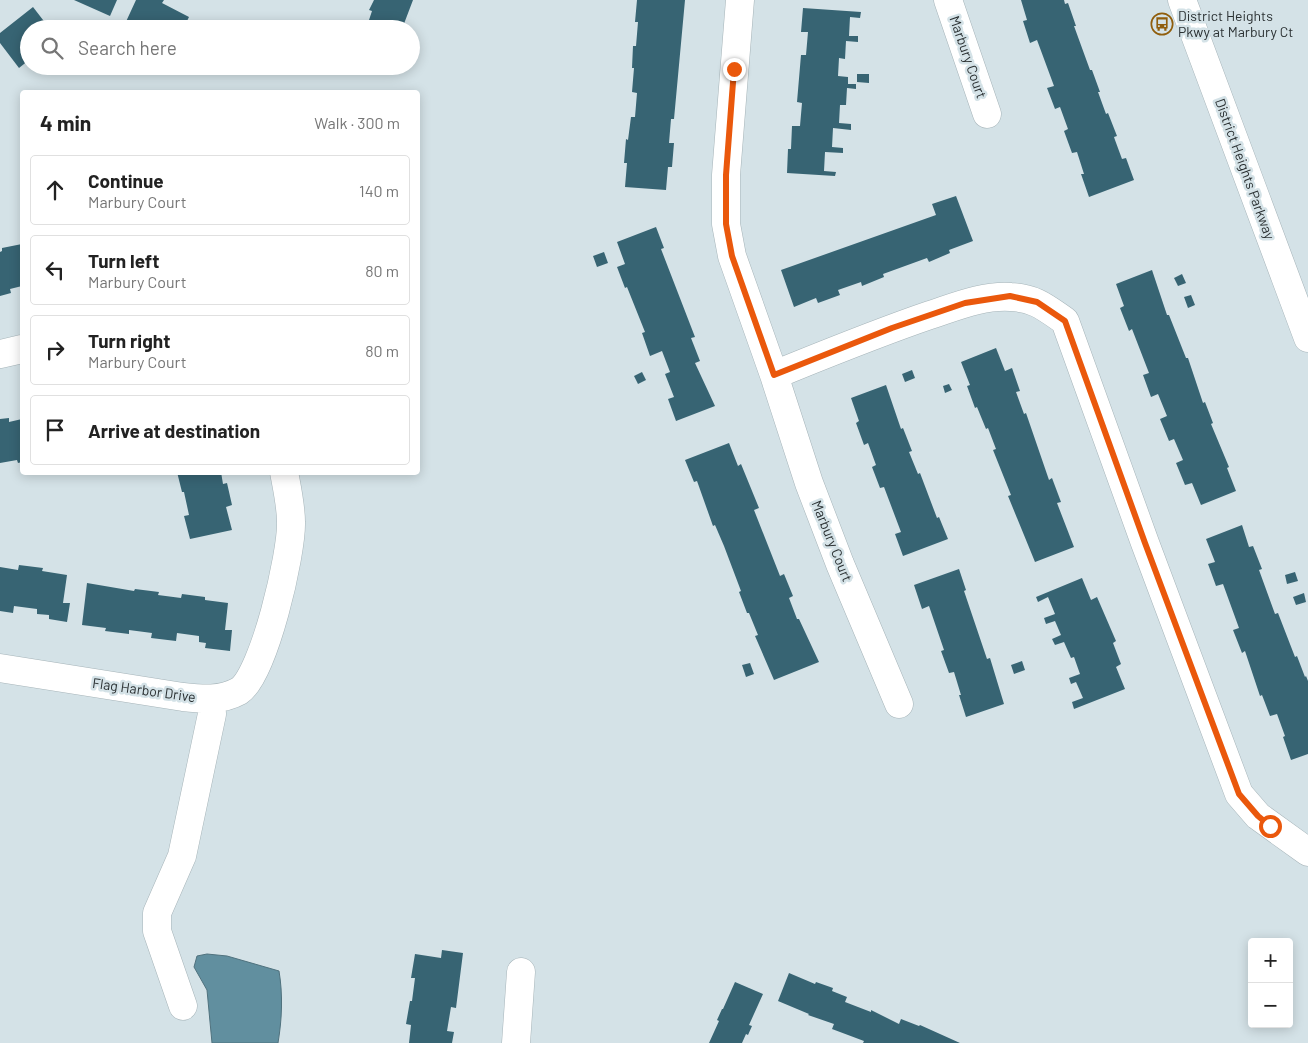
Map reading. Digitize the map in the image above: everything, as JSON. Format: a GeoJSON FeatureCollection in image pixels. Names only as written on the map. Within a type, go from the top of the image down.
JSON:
{"type":"FeatureCollection","features":[{"type":"Feature","properties":{"kind":"street","name":"Marbury Court"},"geometry":{"type":"LineString","coordinates":[[740,0],[726,175],[726,224],[732,256],[774,375],[809,483],[840,564],[899,704]]}},
{"type":"Feature","properties":{"kind":"street","name":"Marbury Court"},"geometry":{"type":"LineString","coordinates":[[948,0],[987,114]]}},
{"type":"Feature","properties":{"kind":"street","name":"District Heights Parkway"},"geometry":{"type":"LineString","coordinates":[[1182,0],[1308,338]]}},
{"type":"Feature","properties":{"kind":"street"},"geometry":{"type":"LineString","coordinates":[[774,375],[892,328],[965,303],[1010,296],[1037,302],[1065,321],[1145,543],[1239,794],[1258,816],[1308,852]]}},
{"type":"Feature","properties":{"kind":"street"},"geometry":{"type":"LineString","coordinates":[[0,354],[20,349]]}},
{"type":"Feature","properties":{"kind":"street","name":"Flag Harbor Drive"},"geometry":{"type":"LineString","coordinates":[[0,668],[158,694],[211,699],[240,690],[256,667],[274,613],[288,553],[291,521],[284,475]]}},
{"type":"Feature","properties":{"kind":"street"},"geometry":{"type":"LineString","coordinates":[[183,1006],[157,931],[157,913],[182,856],[212,714],[211,699]]}},
{"type":"Feature","properties":{"kind":"street"},"geometry":{"type":"LineString","coordinates":[[516,1043],[520,972]]}},
{"type":"Feature","properties":{"kind":"water"},"geometry":{"type":"Polygon","coordinates":[[[207,954],[227,956],[279,971],[282,1007],[278,1043],[212,1043],[207,990],[194,967],[197,956],[207,954]]]}},
{"type":"Feature","properties":{"kind":"building"},"geometry":{"type":"Polygon","coordinates":[[[74,0],[117,0],[110,16],[74,0]]]}},
{"type":"Feature","properties":{"kind":"building"},"geometry":{"type":"Polygon","coordinates":[[[136,0],[164,0],[162,3],[189,17],[188,20],[127,20],[136,0]]]}},
{"type":"Feature","properties":{"kind":"building"},"geometry":{"type":"Polygon","coordinates":[[[374,0],[413,0],[405,20],[369,20],[372,11],[369,10],[374,0]]]}},
{"type":"Feature","properties":{"kind":"building"},"geometry":{"type":"Polygon","coordinates":[[[637,0],[685,0],[674,119],[671,119],[669,143],[674,143],[672,167],[668,167],[666,190],[625,187],[626,139],[628,140],[631,117],[635,117],[637,93],[632,92],[634,68],[632,68],[633,46],[636,46],[638,22],[635,22],[637,0]]]}},
{"type":"Feature","properties":{"kind":"building"},"geometry":{"type":"Polygon","coordinates":[[[1021,0],[1064,0],[1065,4],[1068,3],[1076,26],[1074,26],[1100,92],[1098,92],[1106,114],[1108,113],[1117,136],[1114,137],[1122,159],[1126,158],[1134,180],[1089,197],[1081,174],[1084,174],[1077,152],[1072,153],[1064,131],[1068,129],[1060,107],[1055,109],[1047,88],[1054,86],[1037,40],[1030,43],[1023,21],[1027,20],[1021,0]]]}},
{"type":"Feature","properties":{"kind":"building"},"geometry":{"type":"Polygon","coordinates":[[[33,7],[43,20],[20,20],[19,68],[0,43],[0,33],[33,7]]]}},
{"type":"Feature","properties":{"kind":"building"},"geometry":{"type":"Polygon","coordinates":[[[803,8],[861,12],[860,18],[850,17],[849,36],[858,36],[858,42],[846,41],[845,59],[839,58],[838,76],[848,77],[848,84],[856,84],[856,89],[847,88],[846,105],[840,105],[839,123],[851,124],[851,130],[833,128],[832,147],[843,148],[843,153],[825,152],[824,171],[836,172],[835,176],[787,173],[788,149],[791,149],[792,126],[800,126],[802,103],[797,102],[801,55],[806,55],[808,32],[801,32],[803,8]]]}},
{"type":"Feature","properties":{"kind":"building"},"geometry":{"type":"Polygon","coordinates":[[[857,74],[869,74],[869,83],[857,82],[857,74]]]}},
{"type":"Feature","properties":{"kind":"building"},"geometry":{"type":"Polygon","coordinates":[[[956,196],[973,241],[949,250],[950,253],[929,262],[927,258],[883,274],[884,277],[862,286],[861,282],[838,290],[840,295],[818,303],[816,298],[794,307],[781,270],[936,215],[932,204],[956,196]]]}},
{"type":"Feature","properties":{"kind":"building"},"geometry":{"type":"Polygon","coordinates":[[[656,227],[664,248],[661,249],[695,337],[691,338],[700,361],[695,363],[715,406],[676,421],[668,399],[674,397],[665,374],[670,372],[662,351],[650,356],[642,333],[645,332],[617,267],[625,264],[617,242],[656,227]]]}},
{"type":"Feature","properties":{"kind":"building"},"geometry":{"type":"Polygon","coordinates":[[[20,244],[20,286],[10,289],[11,293],[0,296],[0,252],[2,248],[20,244]]]}},
{"type":"Feature","properties":{"kind":"building"},"geometry":{"type":"Polygon","coordinates":[[[604,252],[608,263],[597,267],[593,256],[604,252]]]}},
{"type":"Feature","properties":{"kind":"building"},"geometry":{"type":"Polygon","coordinates":[[[1152,270],[1167,315],[1169,315],[1186,358],[1188,358],[1203,403],[1205,402],[1213,423],[1211,424],[1229,467],[1227,468],[1236,491],[1201,505],[1192,483],[1185,485],[1176,463],[1183,460],[1174,439],[1169,441],[1160,419],[1167,416],[1158,394],[1151,397],[1143,375],[1149,373],[1132,329],[1129,331],[1120,308],[1124,306],[1116,284],[1152,270]]]}},
{"type":"Feature","properties":{"kind":"building"},"geometry":{"type":"Polygon","coordinates":[[[1182,274],[1186,283],[1178,286],[1174,278],[1182,274]]]}},
{"type":"Feature","properties":{"kind":"building"},"geometry":{"type":"Polygon","coordinates":[[[1191,295],[1195,305],[1188,308],[1184,297],[1191,295]]]}},
{"type":"Feature","properties":{"kind":"building"},"geometry":{"type":"Polygon","coordinates":[[[996,348],[1005,371],[1012,368],[1020,391],[1016,392],[1024,414],[1026,413],[1049,480],[1052,478],[1061,502],[1057,503],[1074,547],[1035,562],[1008,496],[1011,495],[993,450],[996,449],[988,428],[986,429],[977,407],[975,408],[967,386],[970,385],[961,362],[996,348]]]}},
{"type":"Feature","properties":{"kind":"building"},"geometry":{"type":"Polygon","coordinates":[[[912,370],[915,378],[905,382],[902,374],[912,370]]]}},
{"type":"Feature","properties":{"kind":"building"},"geometry":{"type":"Polygon","coordinates":[[[642,372],[646,380],[638,384],[634,376],[642,372]]]}},
{"type":"Feature","properties":{"kind":"building"},"geometry":{"type":"Polygon","coordinates":[[[949,384],[952,390],[945,393],[943,386],[949,384]]]}},
{"type":"Feature","properties":{"kind":"building"},"geometry":{"type":"Polygon","coordinates":[[[886,385],[901,429],[903,428],[912,451],[909,452],[948,539],[903,556],[895,534],[901,532],[884,487],[880,488],[872,467],[876,465],[868,443],[864,445],[856,423],[859,421],[851,398],[886,385]]]}},
{"type":"Feature","properties":{"kind":"building"},"geometry":{"type":"Polygon","coordinates":[[[9,418],[9,422],[20,419],[20,462],[18,463],[17,460],[0,463],[0,419],[9,418]]]}},
{"type":"Feature","properties":{"kind":"building"},"geometry":{"type":"Polygon","coordinates":[[[729,443],[738,466],[741,464],[759,508],[754,510],[780,576],[784,574],[793,596],[789,598],[797,619],[799,619],[819,662],[774,680],[755,636],[758,635],[749,613],[747,613],[724,546],[715,525],[713,526],[697,481],[694,482],[685,460],[729,443]]]}},
{"type":"Feature","properties":{"kind":"building"},"geometry":{"type":"Polygon","coordinates":[[[178,475],[222,475],[223,484],[227,483],[232,505],[226,507],[232,530],[190,539],[184,516],[189,515],[184,492],[182,492],[178,475]]]}},
{"type":"Feature","properties":{"kind":"building"},"geometry":{"type":"Polygon","coordinates":[[[1242,525],[1249,547],[1253,546],[1262,569],[1259,570],[1275,614],[1278,613],[1295,657],[1297,656],[1308,681],[1308,754],[1291,760],[1277,714],[1270,716],[1262,695],[1260,696],[1245,651],[1242,653],[1233,630],[1239,628],[1223,584],[1216,586],[1208,564],[1215,562],[1206,539],[1242,525]]]}},
{"type":"Feature","properties":{"kind":"building"},"geometry":{"type":"Polygon","coordinates":[[[19,565],[43,568],[42,571],[67,575],[63,603],[70,603],[67,622],[49,619],[49,615],[37,614],[37,609],[14,606],[13,613],[0,611],[0,567],[18,570],[19,565]]]}},
{"type":"Feature","properties":{"kind":"building"},"geometry":{"type":"Polygon","coordinates":[[[959,569],[966,590],[964,591],[987,659],[990,658],[1004,704],[966,717],[954,672],[949,673],[941,651],[944,650],[929,606],[922,609],[914,585],[959,569]]]}},
{"type":"Feature","properties":{"kind":"building"},"geometry":{"type":"Polygon","coordinates":[[[1295,572],[1298,581],[1287,584],[1285,575],[1295,572]]]}},
{"type":"Feature","properties":{"kind":"building"},"geometry":{"type":"Polygon","coordinates":[[[1082,578],[1091,600],[1097,597],[1116,641],[1113,643],[1121,664],[1116,667],[1125,689],[1074,709],[1072,702],[1083,698],[1076,682],[1071,684],[1069,678],[1080,674],[1074,657],[1071,658],[1064,642],[1055,645],[1052,639],[1061,635],[1055,621],[1046,624],[1044,618],[1055,614],[1048,597],[1038,602],[1036,597],[1082,578]]]}},
{"type":"Feature","properties":{"kind":"building"},"geometry":{"type":"Polygon","coordinates":[[[87,583],[134,591],[135,589],[159,592],[158,595],[181,598],[182,594],[205,597],[205,600],[228,603],[225,630],[232,630],[230,651],[205,648],[206,643],[199,642],[199,636],[177,633],[176,641],[151,638],[152,633],[129,630],[129,634],[105,631],[106,628],[82,625],[87,583]]]}},
{"type":"Feature","properties":{"kind":"building"},"geometry":{"type":"Polygon","coordinates":[[[1304,593],[1306,602],[1296,605],[1293,597],[1304,593]]]}},
{"type":"Feature","properties":{"kind":"building"},"geometry":{"type":"Polygon","coordinates":[[[1022,661],[1025,670],[1014,674],[1011,665],[1022,661]]]}},
{"type":"Feature","properties":{"kind":"building"},"geometry":{"type":"Polygon","coordinates":[[[750,663],[754,674],[746,677],[742,665],[750,663]]]}},
{"type":"Feature","properties":{"kind":"building"},"geometry":{"type":"Polygon","coordinates":[[[442,950],[463,953],[456,1008],[451,1007],[447,1031],[454,1032],[452,1043],[409,1043],[411,1025],[406,1024],[415,978],[411,978],[415,954],[441,958],[442,950]]]}},
{"type":"Feature","properties":{"kind":"building"},"geometry":{"type":"Polygon","coordinates":[[[789,973],[815,984],[816,982],[833,988],[832,991],[847,997],[845,1002],[871,1012],[871,1010],[899,1024],[901,1019],[920,1025],[960,1043],[863,1043],[864,1041],[832,1029],[834,1024],[808,1015],[778,1001],[789,973]]]}},
{"type":"Feature","properties":{"kind":"building"},"geometry":{"type":"Polygon","coordinates":[[[735,982],[763,994],[749,1025],[752,1026],[742,1043],[709,1043],[719,1021],[717,1020],[735,982]]]}},
{"type":"Feature","properties":{"kind":"place","name":"District Heights Pkwy at Marbury Ct"},"geometry":{"type":"Point","coordinates":[1162,24]}},
{"type":"Feature","properties":{"kind":"route"},"geometry":{"type":"LineString","coordinates":[[734,69],[726,175],[726,224],[732,256],[774,375],[892,328],[965,303],[991,298],[1010,296],[1037,302],[1065,321],[1145,543],[1186,648],[1239,794],[1258,816],[1270,826]]}}]}
